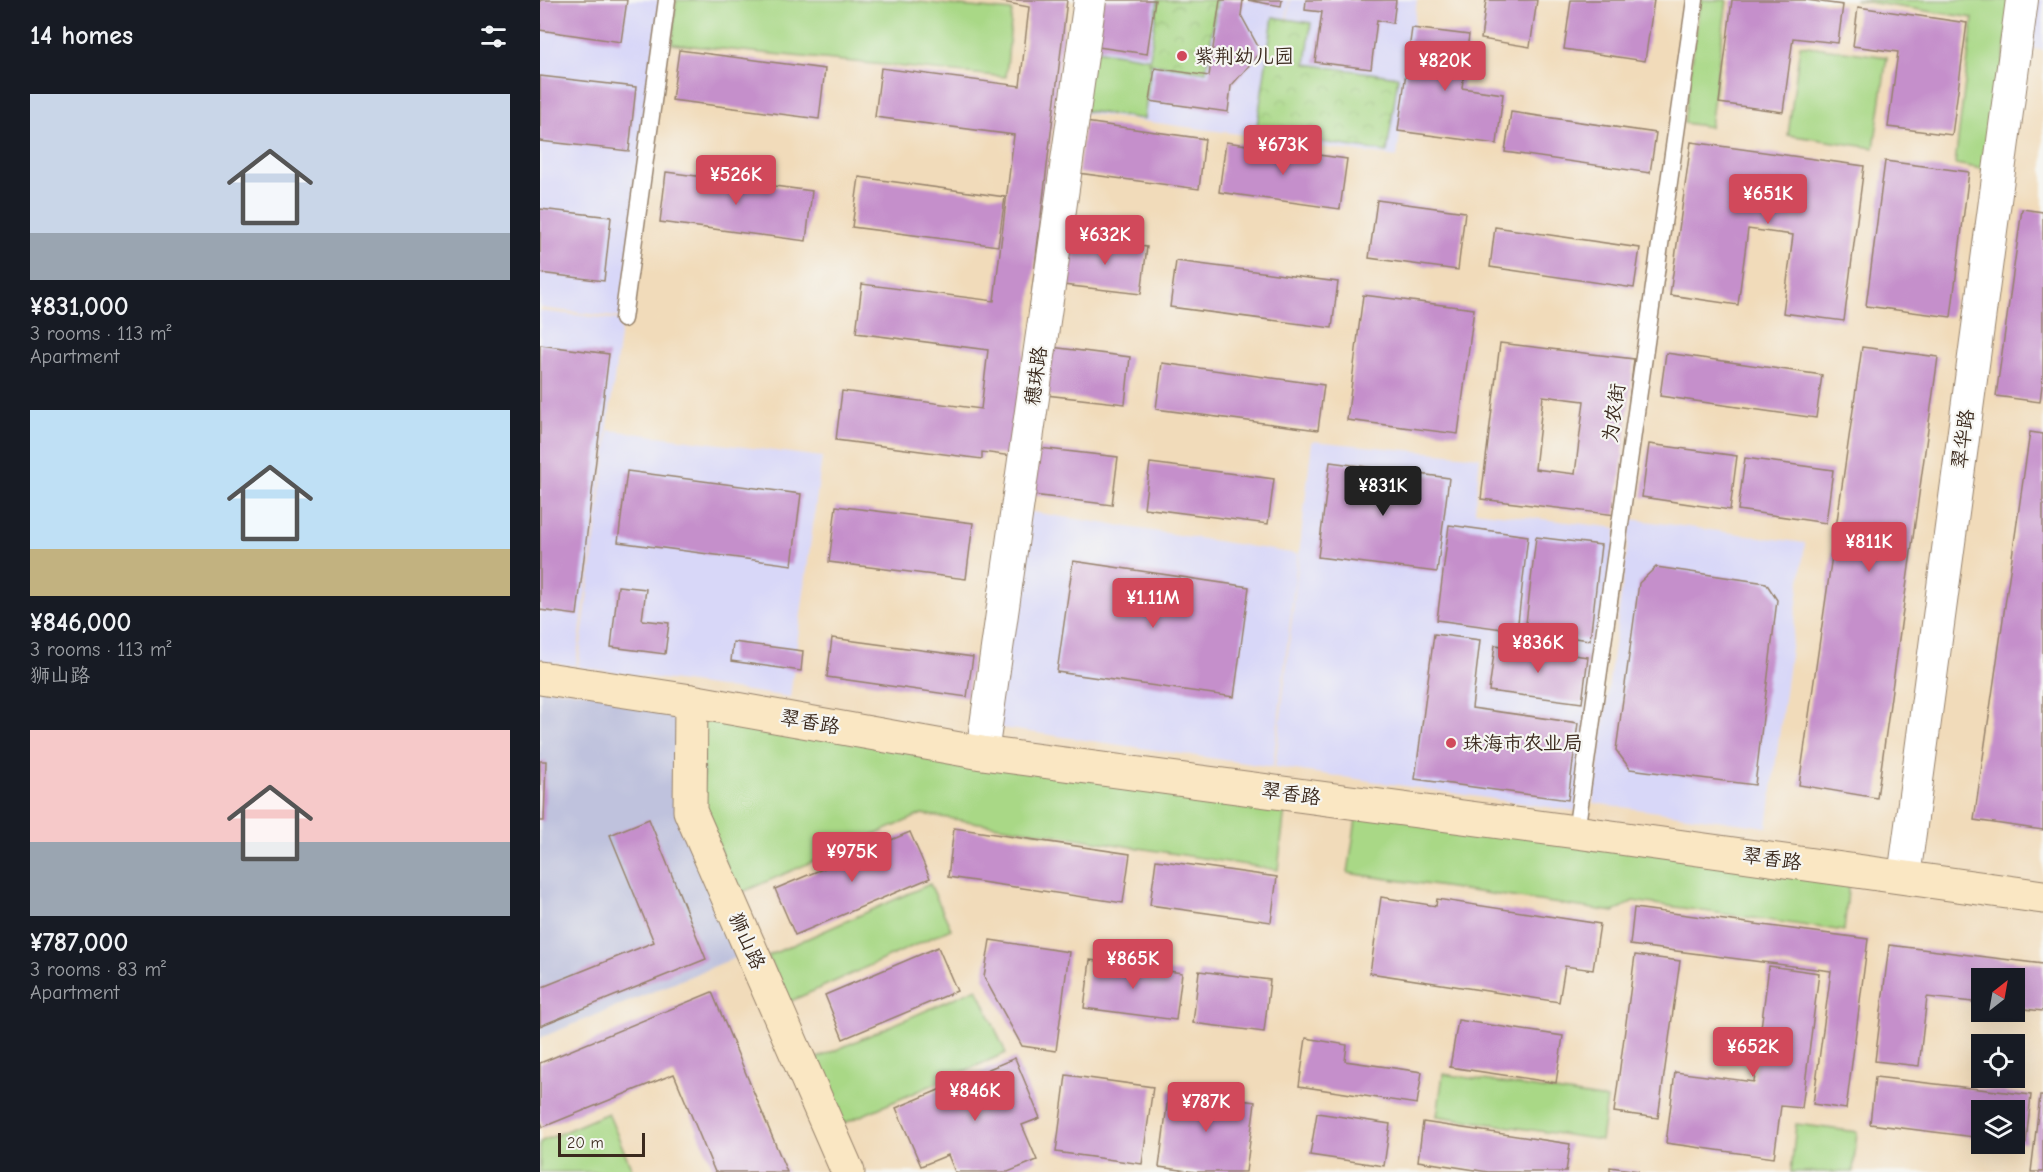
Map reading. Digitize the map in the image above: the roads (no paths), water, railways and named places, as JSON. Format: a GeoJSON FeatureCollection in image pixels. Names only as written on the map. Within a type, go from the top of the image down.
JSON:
{"type":"FeatureCollection","features":[{"type":"Feature","properties":{"kind":"main road","name":"翠香路"},"geometry":{"type":"LineString","coordinates":[[540,678],[692,701],[982,753],[2043,897]]}},
{"type":"Feature","properties":{"kind":"main road","name":"狮山路"},"geometry":{"type":"LineString","coordinates":[[692,701],[690,811],[848,1172]]}},
{"type":"Feature","properties":{"kind":"street","name":"穗珠路"},"geometry":{"type":"LineString","coordinates":[[982,753],[1090,0]]}},
{"type":"Feature","properties":{"kind":"street","name":"翠华路"},"geometry":{"type":"LineString","coordinates":[[1904,877],[2022,0]]}},
{"type":"Feature","properties":{"kind":"lane"},"geometry":{"type":"LineString","coordinates":[[623,319],[667,0]]}},
{"type":"Feature","properties":{"kind":"lane","name":"为农街"},"geometry":{"type":"LineString","coordinates":[[1576,832],[1695,0]]}},
{"type":"Feature","properties":{"kind":"place","name":"紫荆幼儿园"},"geometry":{"type":"Point","coordinates":[1182,56]}},
{"type":"Feature","properties":{"kind":"place","name":"珠海市农业局"},"geometry":{"type":"Point","coordinates":[1451,743]}}]}
